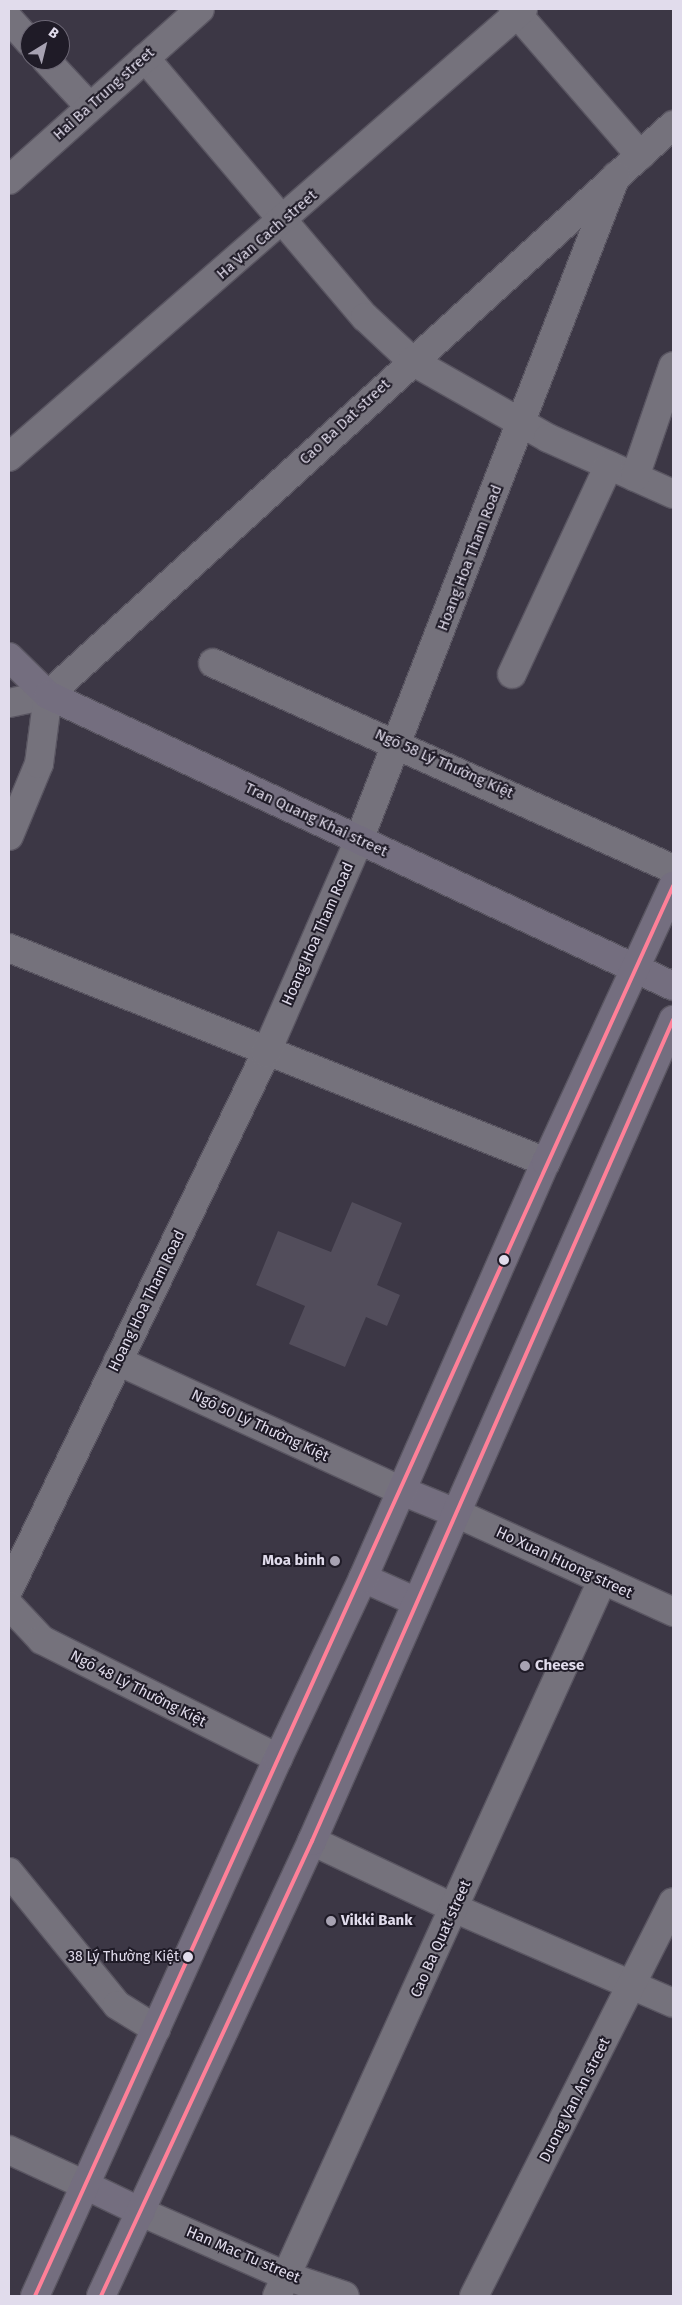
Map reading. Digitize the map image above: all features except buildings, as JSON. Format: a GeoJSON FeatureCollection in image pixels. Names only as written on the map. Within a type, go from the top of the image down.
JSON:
{"type":"FeatureCollection","features":[{"type":"Feature","properties":{"kind":"main road","name":"Tran Quang Khai street"},"geometry":{"type":"LineString","coordinates":[[9,657],[48,695],[673,986]]}},
{"type":"Feature","properties":{"kind":"main road"},"geometry":{"type":"LineString","coordinates":[[35,2296],[278,1758],[363,1578],[546,1162],[673,886]]}},
{"type":"Feature","properties":{"kind":"main road"},"geometry":{"type":"LineString","coordinates":[[101,2296],[312,1840],[673,1020]]}},
{"type":"Feature","properties":{"kind":"main road"},"geometry":{"type":"LineString","coordinates":[[402,1491],[456,1513]]}},
{"type":"Feature","properties":{"kind":"main road"},"geometry":{"type":"LineString","coordinates":[[363,1578],[417,1602]]}},
{"type":"Feature","properties":{"kind":"main road"},"geometry":{"type":"LineString","coordinates":[[85,2185],[141,2212]]}},
{"type":"Feature","properties":{"kind":"street","name":"Hai Ba Trung street"},"geometry":{"type":"LineString","coordinates":[[9,180],[200,9]]}},
{"type":"Feature","properties":{"kind":"street"},"geometry":{"type":"LineString","coordinates":[[518,10],[640,155]]}},
{"type":"Feature","properties":{"kind":"street","name":"Ha Van Cach street"},"geometry":{"type":"LineString","coordinates":[[9,457],[285,220],[518,10]]}},
{"type":"Feature","properties":{"kind":"street"},"geometry":{"type":"LineString","coordinates":[[9,19],[20,31]]}},
{"type":"Feature","properties":{"kind":"street"},"geometry":{"type":"LineString","coordinates":[[145,58],[285,220],[365,317],[412,361],[522,424],[673,494]]}},
{"type":"Feature","properties":{"kind":"street"},"geometry":{"type":"LineString","coordinates":[[55,70],[90,107]]}},
{"type":"Feature","properties":{"kind":"street","name":"Cao Ba Dat street"},"geometry":{"type":"LineString","coordinates":[[48,695],[412,361],[673,125]]}},
{"type":"Feature","properties":{"kind":"street","name":"Hoang Hoa Tham Road"},"geometry":{"type":"LineString","coordinates":[[9,1589],[266,1053],[359,840],[522,424],[616,176]]}},
{"type":"Feature","properties":{"kind":"street"},"geometry":{"type":"LineString","coordinates":[[635,477],[673,366]]}},
{"type":"Feature","properties":{"kind":"street"},"geometry":{"type":"LineString","coordinates":[[512,674],[609,465]]}},
{"type":"Feature","properties":{"kind":"street","name":"Ngõ 58 Lý Thường Kiệt"},"geometry":{"type":"LineString","coordinates":[[212,663],[397,743],[673,869]]}},
{"type":"Feature","properties":{"kind":"street"},"geometry":{"type":"LineString","coordinates":[[9,703],[48,695],[39,764],[9,836]]}},
{"type":"Feature","properties":{"kind":"street"},"geometry":{"type":"LineString","coordinates":[[9,948],[266,1053],[546,1162]]}},
{"type":"Feature","properties":{"kind":"street","name":"Ngõ 50 Lý Thường Kiệt"},"geometry":{"type":"LineString","coordinates":[[118,1361],[402,1491]]}},
{"type":"Feature","properties":{"kind":"street","name":"Ho Xuan Huong street"},"geometry":{"type":"LineString","coordinates":[[456,1513],[673,1612]]}},
{"type":"Feature","properties":{"kind":"street","name":"Cao Ba Quat street"},"geometry":{"type":"LineString","coordinates":[[282,2286],[456,1909],[540,1712],[602,1581]]}},
{"type":"Feature","properties":{"kind":"street","name":"Ngõ 48 Lý Thường Kiệt"},"geometry":{"type":"LineString","coordinates":[[9,1605],[42,1640],[278,1758]]}},
{"type":"Feature","properties":{"kind":"street"},"geometry":{"type":"LineString","coordinates":[[312,1840],[456,1909],[673,2004]]}},
{"type":"Feature","properties":{"kind":"street"},"geometry":{"type":"LineString","coordinates":[[9,1872],[117,2005],[156,2029]]}},
{"type":"Feature","properties":{"kind":"street","name":"Duong Van An street"},"geometry":{"type":"LineString","coordinates":[[474,2296],[633,1986],[673,1902]]}},
{"type":"Feature","properties":{"kind":"street"},"geometry":{"type":"LineString","coordinates":[[9,2150],[85,2185]]}},
{"type":"Feature","properties":{"kind":"street","name":"Han Mac Tu street"},"geometry":{"type":"LineString","coordinates":[[141,2212],[282,2286],[346,2296]]}},
{"type":"Feature","properties":{"kind":"transit line"},"geometry":{"type":"LineString","coordinates":[[35,2296],[673,886]]}},
{"type":"Feature","properties":{"kind":"transit line"},"geometry":{"type":"LineString","coordinates":[[101,2296],[312,1841],[673,1020]]}},
{"type":"Feature","properties":{"kind":"place","name":"Moa binh"},"geometry":{"type":"Point","coordinates":[335,1561]}},
{"type":"Feature","properties":{"kind":"place","name":"Cheese"},"geometry":{"type":"Point","coordinates":[525,1666]}},
{"type":"Feature","properties":{"kind":"place","name":"Vikki Bank"},"geometry":{"type":"Point","coordinates":[331,1921]}},
{"type":"Feature","properties":{"kind":"place","name":"38 Lý Thường Kiệt"},"geometry":{"type":"Point","coordinates":[188,1957]}}]}
